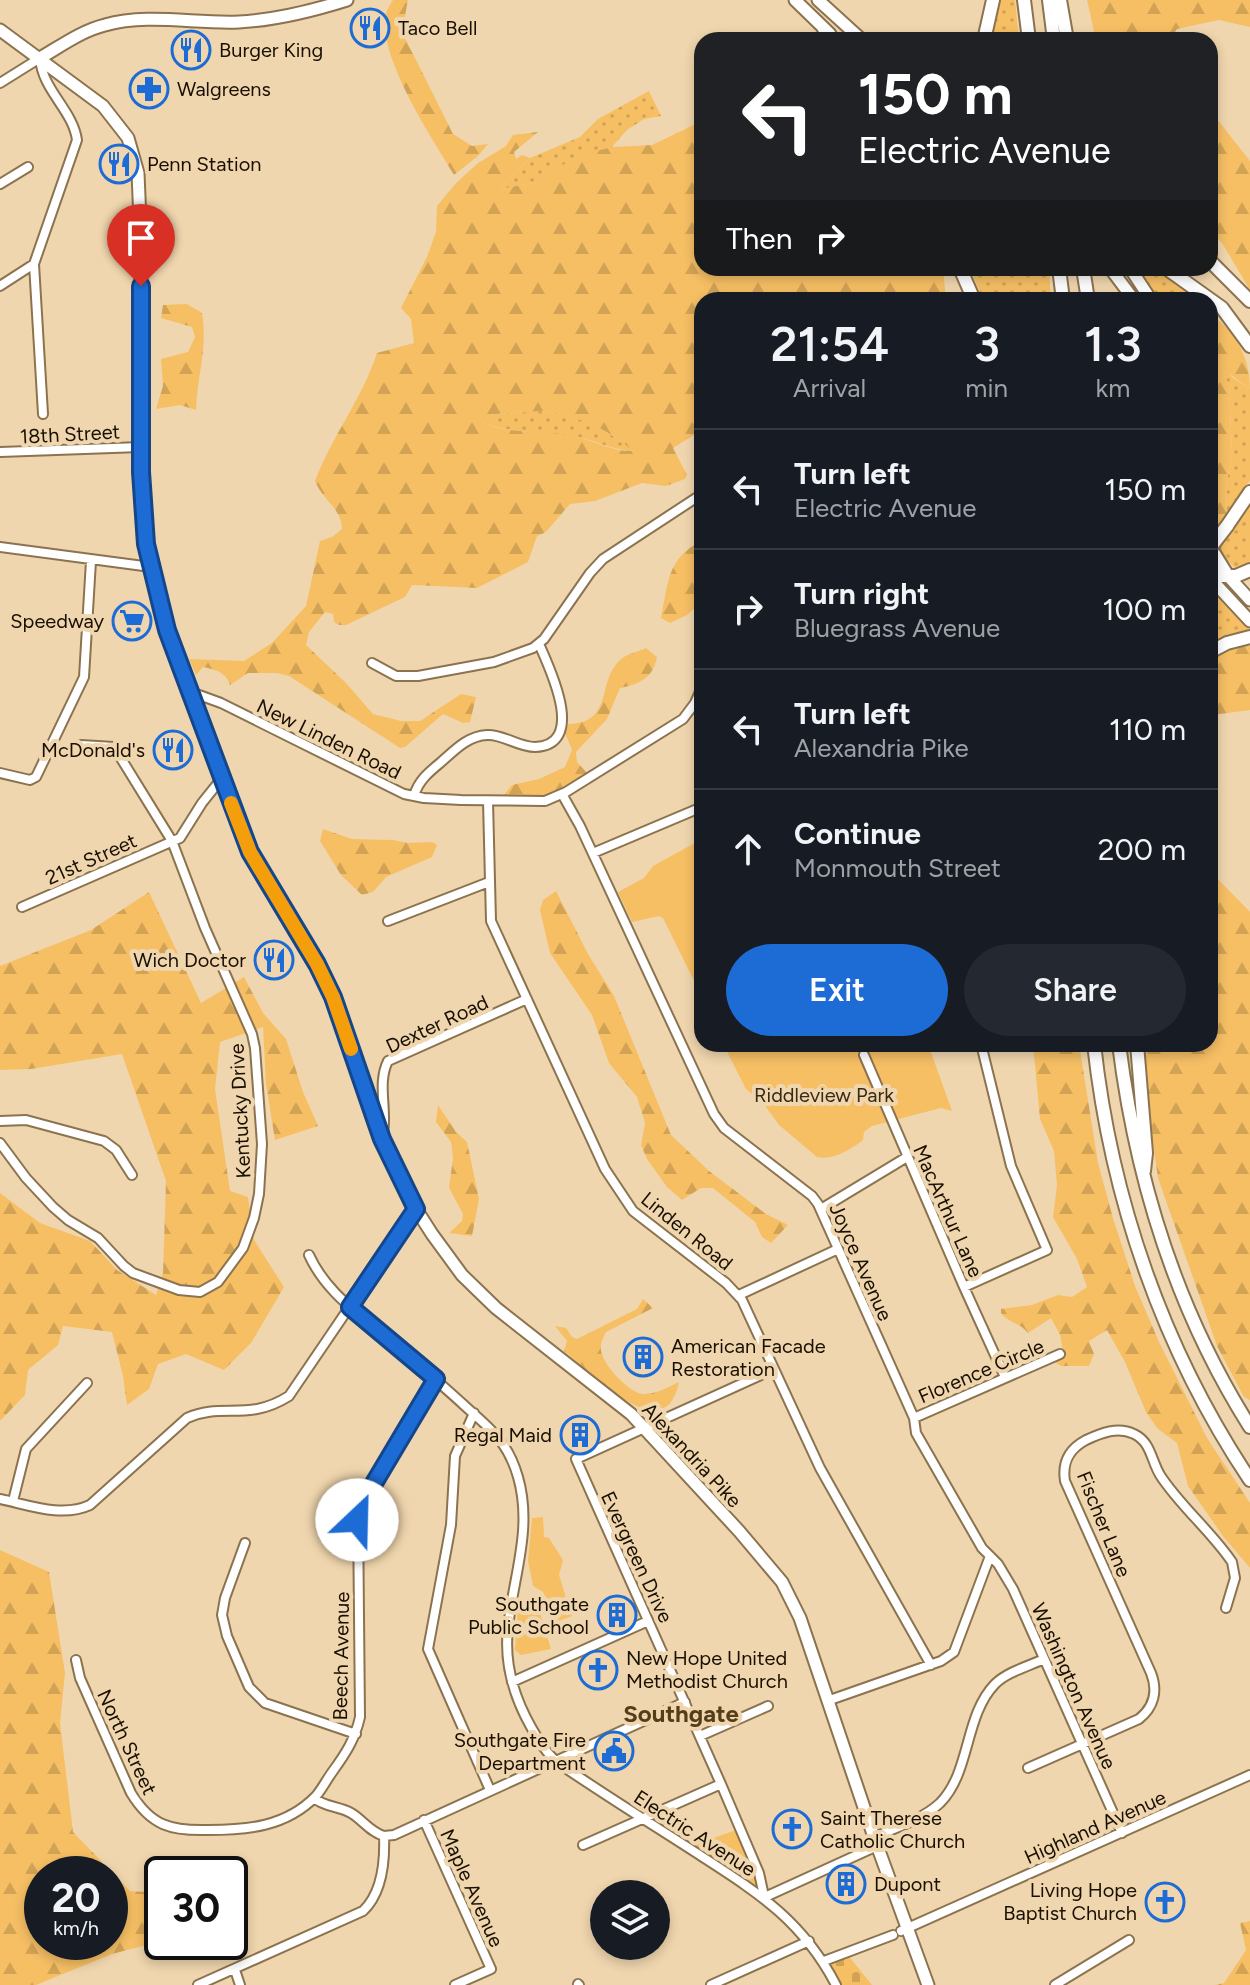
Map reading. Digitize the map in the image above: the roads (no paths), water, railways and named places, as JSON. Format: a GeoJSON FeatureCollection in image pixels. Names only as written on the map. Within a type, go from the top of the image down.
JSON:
{"type":"FeatureCollection","features":[{"type":"Feature","properties":{"kind":"highway"},"geometry":{"type":"LineString","coordinates":[[986,32],[993,0]]}},
{"type":"Feature","properties":{"kind":"highway"},"geometry":{"type":"LineString","coordinates":[[1024,0],[1028,32]]}},
{"type":"Feature","properties":{"kind":"highway"},"geometry":{"type":"LineString","coordinates":[[1049,0],[1053,32]]}},
{"type":"Feature","properties":{"kind":"highway"},"geometry":{"type":"LineString","coordinates":[[1060,0],[1066,32]]}},
{"type":"Feature","properties":{"kind":"highway"},"geometry":{"type":"LineString","coordinates":[[824,29],[827,32]]}},
{"type":"Feature","properties":{"kind":"highway"},"geometry":{"type":"LineString","coordinates":[[1218,269],[1250,301]]}},
{"type":"Feature","properties":{"kind":"highway"},"geometry":{"type":"LineString","coordinates":[[1177,276],[1200,292]]}},
{"type":"Feature","properties":{"kind":"highway"},"geometry":{"type":"LineString","coordinates":[[1218,305],[1250,346]]}},
{"type":"Feature","properties":{"kind":"highway"},"geometry":{"type":"LineString","coordinates":[[1218,537],[1250,492]]}},
{"type":"Feature","properties":{"kind":"highway"},"geometry":{"type":"LineString","coordinates":[[1218,577],[1244,574],[1250,570]]}},
{"type":"Feature","properties":{"kind":"highway"},"geometry":{"type":"LineString","coordinates":[[1218,648],[1250,637]]}},
{"type":"Feature","properties":{"kind":"highway"},"geometry":{"type":"LineString","coordinates":[[1095,1052],[1112,1161],[1139,1255],[1191,1380],[1250,1480]]}},
{"type":"Feature","properties":{"kind":"highway"},"geometry":{"type":"LineString","coordinates":[[1120,1052],[1143,1178],[1165,1252],[1219,1378],[1250,1427]]}},
{"type":"Feature","properties":{"kind":"highway"},"geometry":{"type":"LineString","coordinates":[[1138,1052],[1146,1153],[1143,1178]]}},
{"type":"Feature","properties":{"kind":"main road"},"geometry":{"type":"LineString","coordinates":[[40,58],[79,35],[116,22],[250,21],[294,15],[347,0]]}},
{"type":"Feature","properties":{"kind":"main road"},"geometry":{"type":"LineString","coordinates":[[795,0],[824,29]]}},
{"type":"Feature","properties":{"kind":"main road"},"geometry":{"type":"LineString","coordinates":[[818,0],[853,32]]}},
{"type":"Feature","properties":{"kind":"main road","name":"Alexandria Pike"},"geometry":{"type":"LineString","coordinates":[[0,30],[103,106],[128,138],[137,167],[140,256],[134,268],[134,331],[139,340],[146,544],[151,567],[167,630],[250,852],[317,964],[338,1011],[382,1139],[416,1209],[462,1275],[496,1308],[614,1400],[782,1582],[800,1618],[876,1842],[901,1931],[928,1985]]}},
{"type":"Feature","properties":{"kind":"main road"},"geometry":{"type":"LineString","coordinates":[[1218,560],[1250,600]]}},
{"type":"Feature","properties":{"kind":"main road"},"geometry":{"type":"LineString","coordinates":[[1218,586],[1250,621]]}},
{"type":"Feature","properties":{"kind":"street"},"geometry":{"type":"LineString","coordinates":[[0,83],[40,58],[41,73],[71,121],[77,140],[34,264],[43,414]]}},
{"type":"Feature","properties":{"kind":"street"},"geometry":{"type":"LineString","coordinates":[[0,184],[28,167]]}},
{"type":"Feature","properties":{"kind":"street"},"geometry":{"type":"LineString","coordinates":[[0,286],[34,264]]}},
{"type":"Feature","properties":{"kind":"street","name":"18th Street"},"geometry":{"type":"LineString","coordinates":[[0,452],[141,447]]}},
{"type":"Feature","properties":{"kind":"street"},"geometry":{"type":"LineString","coordinates":[[372,663],[396,676],[427,675],[508,658],[539,644],[603,559],[694,499]]}},
{"type":"Feature","properties":{"kind":"street"},"geometry":{"type":"LineString","coordinates":[[0,547],[151,567]]}},
{"type":"Feature","properties":{"kind":"street"},"geometry":{"type":"LineString","coordinates":[[0,773],[30,780],[36,777],[84,677],[91,561]]}},
{"type":"Feature","properties":{"kind":"street"},"geometry":{"type":"LineString","coordinates":[[414,796],[418,783],[471,738],[490,735],[536,746],[559,735],[564,717],[539,644]]}},
{"type":"Feature","properties":{"kind":"street","name":"New Linden Road"},"geometry":{"type":"LineString","coordinates":[[192,697],[209,698],[404,794],[541,802],[562,794],[683,719],[694,704]]}},
{"type":"Feature","properties":{"kind":"street"},"geometry":{"type":"LineString","coordinates":[[81,745],[114,747],[172,841],[180,838],[222,778]]}},
{"type":"Feature","properties":{"kind":"street","name":"Joyce Avenue"},"geometry":{"type":"LineString","coordinates":[[562,794],[593,853],[717,1120],[812,1196],[821,1209],[914,1418],[916,1433],[982,1548],[990,1556]]}},
{"type":"Feature","properties":{"kind":"street","name":"Linden Road"},"geometry":{"type":"LineString","coordinates":[[488,801],[489,882],[494,931],[605,1169],[633,1211],[739,1295],[820,1468],[931,1665]]}},
{"type":"Feature","properties":{"kind":"street"},"geometry":{"type":"LineString","coordinates":[[593,853],[694,810]]}},
{"type":"Feature","properties":{"kind":"street","name":"21st Street"},"geometry":{"type":"LineString","coordinates":[[22,907],[172,841]]}},
{"type":"Feature","properties":{"kind":"street","name":"Kentucky Drive"},"geometry":{"type":"LineString","coordinates":[[0,1143],[53,1207],[98,1238],[133,1273],[179,1290],[200,1292],[212,1288],[226,1274],[243,1248],[254,1218],[261,1166],[254,1043],[172,841]]}},
{"type":"Feature","properties":{"kind":"street"},"geometry":{"type":"LineString","coordinates":[[388,921],[489,882]]}},
{"type":"Feature","properties":{"kind":"street","name":"Dexter Road"},"geometry":{"type":"LineString","coordinates":[[382,1139],[385,1127],[383,1079],[385,1067],[391,1059],[527,999]]}},
{"type":"Feature","properties":{"kind":"street"},"geometry":{"type":"LineString","coordinates":[[964,1287],[1047,1250],[1011,1166],[983,1052]]}},
{"type":"Feature","properties":{"kind":"street","name":"MacArthur Lane"},"geometry":{"type":"LineString","coordinates":[[864,1055],[1005,1377]]}},
{"type":"Feature","properties":{"kind":"street"},"geometry":{"type":"LineString","coordinates":[[0,1121],[26,1120],[104,1141],[116,1150],[132,1175]]}},
{"type":"Feature","properties":{"kind":"street"},"geometry":{"type":"LineString","coordinates":[[821,1209],[907,1157]]}},
{"type":"Feature","properties":{"kind":"street"},"geometry":{"type":"LineString","coordinates":[[0,1499],[69,1511],[80,1509],[90,1505],[187,1418],[207,1413],[258,1411],[280,1402],[293,1392],[416,1209]]}},
{"type":"Feature","properties":{"kind":"street"},"geometry":{"type":"LineString","coordinates":[[739,1295],[838,1249]]}},
{"type":"Feature","properties":{"kind":"street","name":"Electric Avenue"},"geometry":{"type":"LineString","coordinates":[[309,1255],[322,1279],[350,1307],[436,1379],[503,1442],[522,1494],[523,1545],[508,1628],[512,1682],[527,1720],[555,1761],[765,1897]]}},
{"type":"Feature","properties":{"kind":"street","name":"Florence Circle"},"geometry":{"type":"LineString","coordinates":[[914,1418],[1060,1354]]}},
{"type":"Feature","properties":{"kind":"street"},"geometry":{"type":"LineString","coordinates":[[643,1428],[774,1369]]}},
{"type":"Feature","properties":{"kind":"street","name":"Beech Avenue"},"geometry":{"type":"LineString","coordinates":[[314,1798],[349,1749],[356,1734],[360,1710],[358,1513],[436,1379]]}},
{"type":"Feature","properties":{"kind":"street"},"geometry":{"type":"LineString","coordinates":[[13,1501],[26,1449],[87,1383]]}},
{"type":"Feature","properties":{"kind":"street"},"geometry":{"type":"LineString","coordinates":[[474,1413],[455,1456],[451,1525],[428,1649],[490,1790]]}},
{"type":"Feature","properties":{"kind":"street","name":"Evergreen Drive"},"geometry":{"type":"LineString","coordinates":[[643,1428],[576,1459],[721,1784],[759,1873],[765,1897],[809,1941],[836,1985]]}},
{"type":"Feature","properties":{"kind":"street","name":"Fischer Lane"},"geometry":{"type":"LineString","coordinates":[[1083,1744],[1143,1716],[1153,1702],[1155,1686],[1065,1481],[1065,1466],[1074,1448],[1115,1430],[1133,1433],[1143,1441],[1161,1477],[1232,1562],[1235,1578],[1226,1608]]}},
{"type":"Feature","properties":{"kind":"street"},"geometry":{"type":"LineString","coordinates":[[245,1543],[222,1615],[225,1631],[249,1687],[265,1703],[356,1734]]}},
{"type":"Feature","properties":{"kind":"street"},"geometry":{"type":"LineString","coordinates":[[827,1701],[931,1665],[954,1652],[990,1556]]}},
{"type":"Feature","properties":{"kind":"street","name":"Washington Avenue"},"geometry":{"type":"LineString","coordinates":[[990,1556],[1003,1570],[1013,1589],[1122,1833]]}},
{"type":"Feature","properties":{"kind":"street"},"geometry":{"type":"LineString","coordinates":[[512,1682],[648,1621]]}},
{"type":"Feature","properties":{"kind":"street"},"geometry":{"type":"LineString","coordinates":[[765,1897],[876,1842],[938,1805],[951,1787],[980,1712],[994,1685],[1044,1659]]}},
{"type":"Feature","properties":{"kind":"street","name":"North Street"},"geometry":{"type":"LineString","coordinates":[[76,1660],[80,1678],[120,1771],[140,1808],[153,1820],[172,1828],[189,1830],[248,1830],[287,1817],[314,1798]]}},
{"type":"Feature","properties":{"kind":"street"},"geometry":{"type":"LineString","coordinates":[[314,1798],[350,1813],[373,1832],[384,1836],[394,1835],[685,1702]]}},
{"type":"Feature","properties":{"kind":"street"},"geometry":{"type":"LineString","coordinates":[[700,1736],[768,1706]]}},
{"type":"Feature","properties":{"kind":"street"},"geometry":{"type":"LineString","coordinates":[[1028,1768],[1083,1744]]}},
{"type":"Feature","properties":{"kind":"street","name":"Highland Avenue"},"geometry":{"type":"LineString","coordinates":[[824,1961],[901,1931],[1250,1775]]}},
{"type":"Feature","properties":{"kind":"street"},"geometry":{"type":"LineString","coordinates":[[583,1845],[721,1784]]}},
{"type":"Feature","properties":{"kind":"street","name":"Maple Avenue"},"geometry":{"type":"LineString","coordinates":[[424,1820],[491,1969],[455,1985]]}},
{"type":"Feature","properties":{"kind":"street"},"geometry":{"type":"LineString","coordinates":[[198,1985],[363,1911],[377,1888],[384,1858],[384,1836]]}},
{"type":"Feature","properties":{"kind":"street"},"geometry":{"type":"LineString","coordinates":[[1055,1985],[1129,1940]]}},
{"type":"Feature","properties":{"kind":"street"},"geometry":{"type":"LineString","coordinates":[[711,1985],[809,1941]]}},
{"type":"Feature","properties":{"kind":"street"},"geometry":{"type":"LineString","coordinates":[[235,1970],[240,1985]]}},
{"type":"Feature","properties":{"kind":"place","name":"Taco Bell"},"geometry":{"type":"Point","coordinates":[370,28]}},
{"type":"Feature","properties":{"kind":"place","name":"Burger King"},"geometry":{"type":"Point","coordinates":[191,50]}},
{"type":"Feature","properties":{"kind":"place","name":"Walgreens"},"geometry":{"type":"Point","coordinates":[149,89]}},
{"type":"Feature","properties":{"kind":"place","name":"Penn Station"},"geometry":{"type":"Point","coordinates":[119,164]}},
{"type":"Feature","properties":{"kind":"place","name":"Speedway"},"geometry":{"type":"Point","coordinates":[132,621]}},
{"type":"Feature","properties":{"kind":"place","name":"McDonald's"},"geometry":{"type":"Point","coordinates":[173,750]}},
{"type":"Feature","properties":{"kind":"place","name":"Wich Doctor"},"geometry":{"type":"Point","coordinates":[274,960]}},
{"type":"Feature","properties":{"kind":"place","name":"American Facade Restoration"},"geometry":{"type":"Point","coordinates":[643,1357]}},
{"type":"Feature","properties":{"kind":"place","name":"Regal Maid"},"geometry":{"type":"Point","coordinates":[580,1435]}},
{"type":"Feature","properties":{"kind":"place","name":"Southgate Public School"},"geometry":{"type":"Point","coordinates":[617,1615]}},
{"type":"Feature","properties":{"kind":"place","name":"New Hope United Methodist Church"},"geometry":{"type":"Point","coordinates":[598,1670]}},
{"type":"Feature","properties":{"kind":"place","name":"Southgate Fire Department"},"geometry":{"type":"Point","coordinates":[614,1751]}},
{"type":"Feature","properties":{"kind":"place","name":"Saint Therese Catholic Church"},"geometry":{"type":"Point","coordinates":[792,1829]}},
{"type":"Feature","properties":{"kind":"place","name":"Dupont"},"geometry":{"type":"Point","coordinates":[846,1884]}},
{"type":"Feature","properties":{"kind":"place","name":"Living Hope Baptist Church"},"geometry":{"type":"Point","coordinates":[1165,1902]}},
{"type":"Feature","properties":{"kind":"district","name":"Southgate"},"geometry":{"type":"Point","coordinates":[681,1713]}},
{"type":"Feature","properties":{"kind":"park label","name":"Riddleview Park"},"geometry":{"type":"Point","coordinates":[824,1095]}}]}
